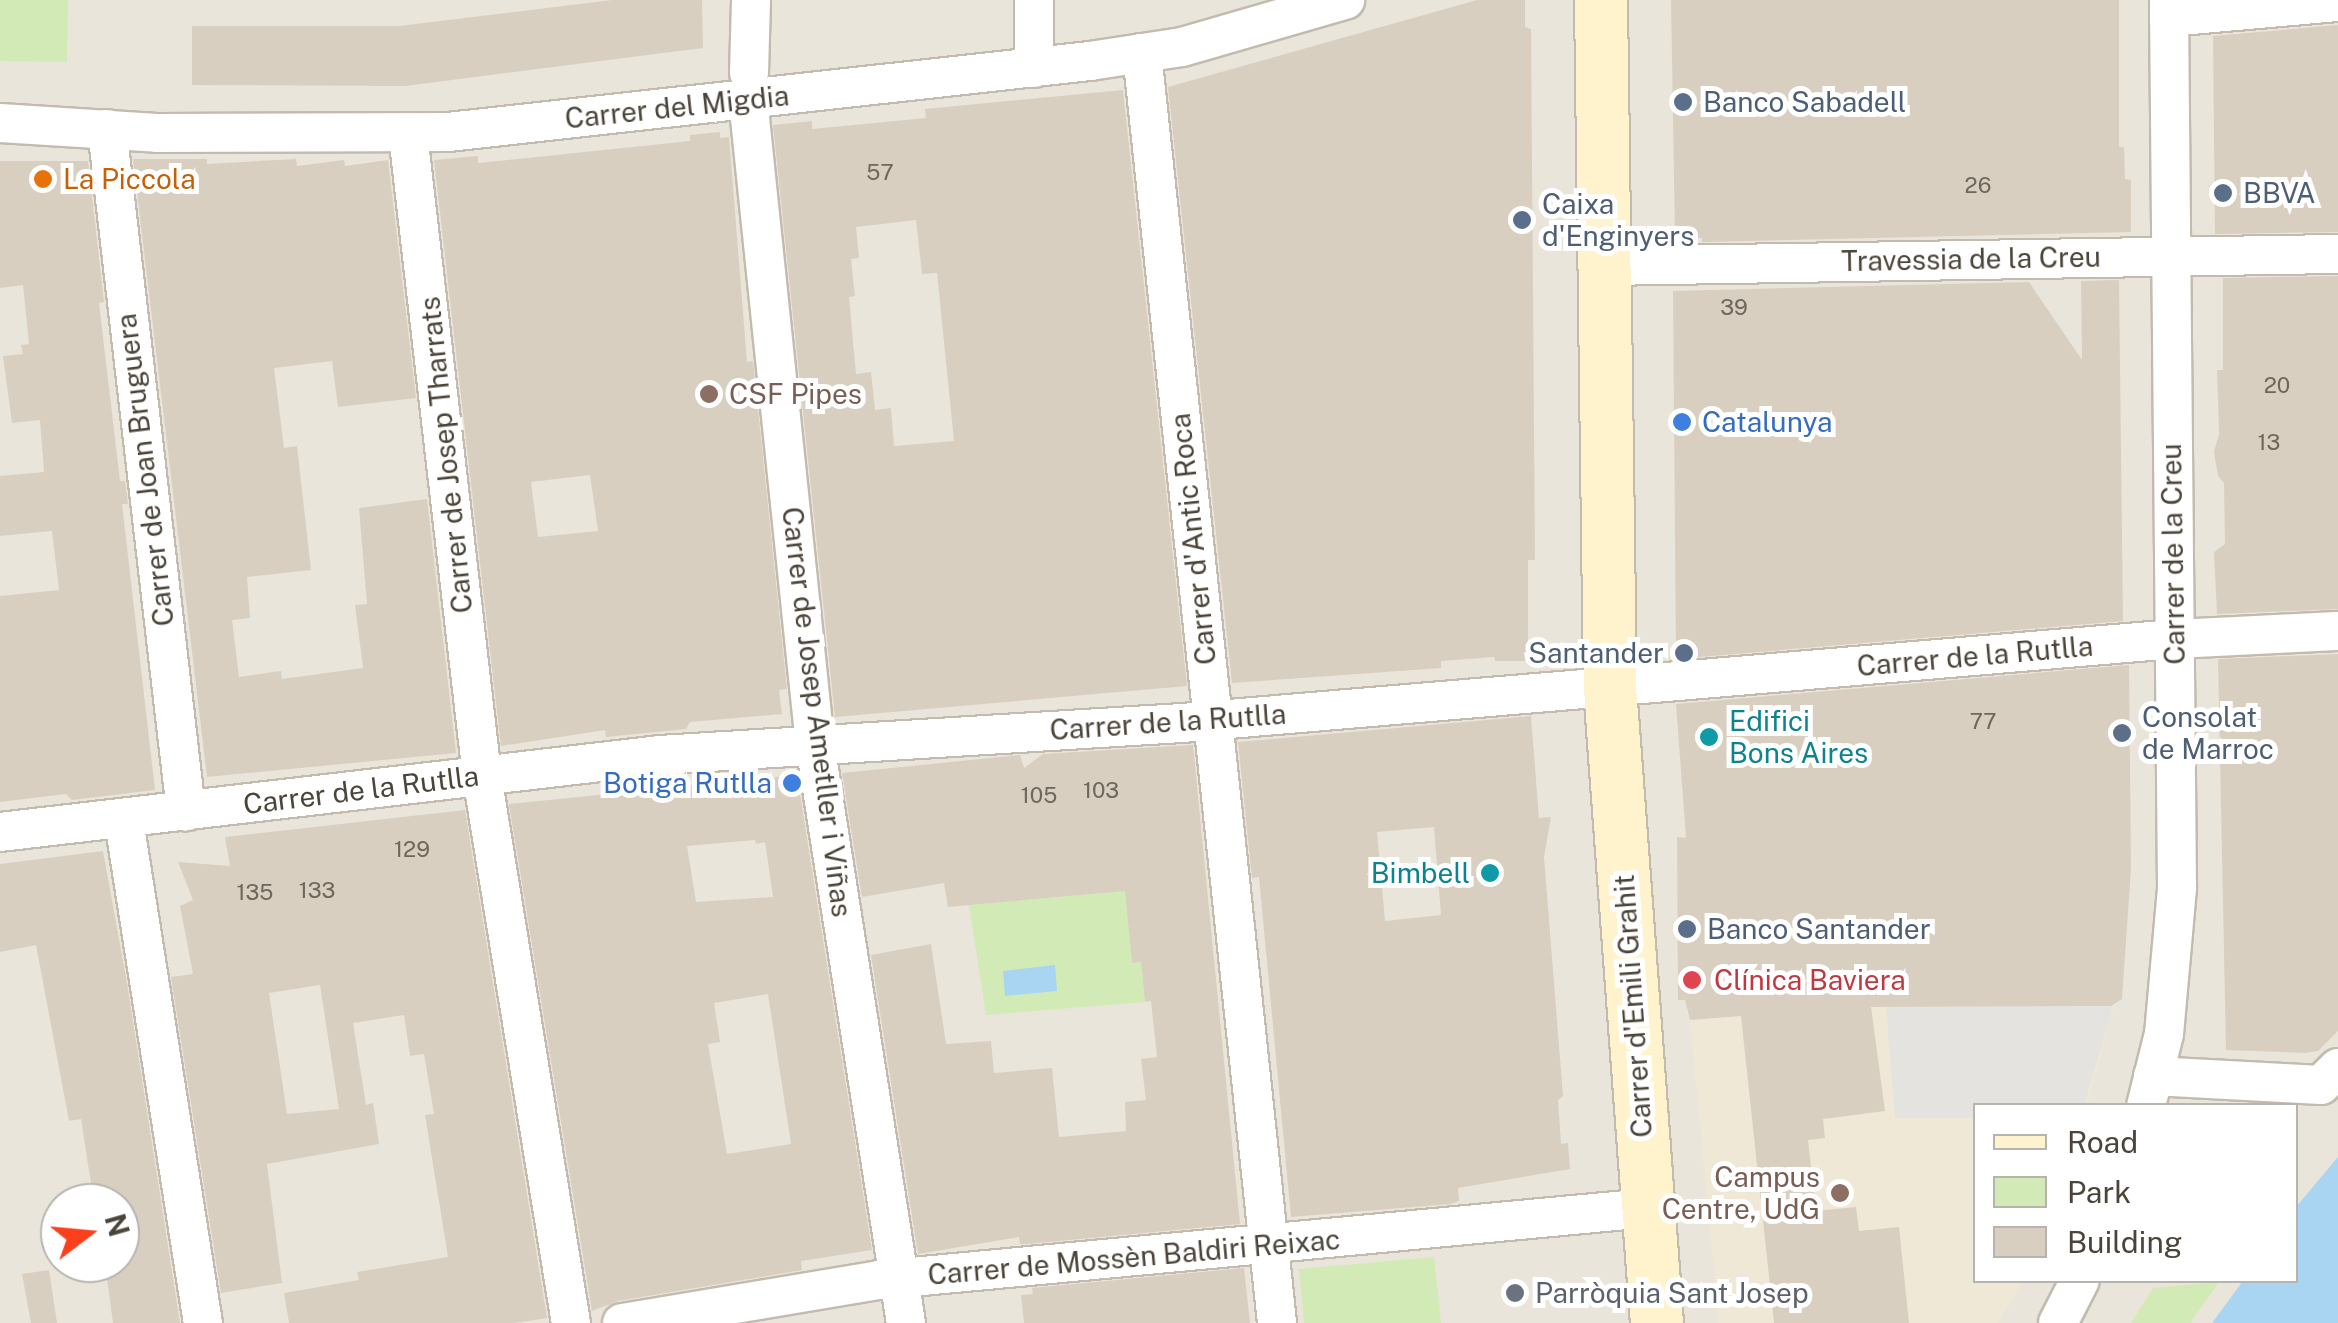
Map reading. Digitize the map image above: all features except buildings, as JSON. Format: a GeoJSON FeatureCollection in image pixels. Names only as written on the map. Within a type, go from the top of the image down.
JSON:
{"type":"FeatureCollection","features":[{"type":"Feature","properties":{"kind":"main road","name":"Carrer d'Emili Grahit"},"geometry":{"type":"LineString","coordinates":[[1601,0],[1610,688],[1657,1323]]}},
{"type":"Feature","properties":{"kind":"street","name":"Carrer de Josep Ametller i Viñas"},"geometry":{"type":"LineString","coordinates":[[751,0],[748,86],[815,744],[906,1323]]}},
{"type":"Feature","properties":{"kind":"street"},"geometry":{"type":"LineString","coordinates":[[1034,0],[1034,68]]}},
{"type":"Feature","properties":{"kind":"street","name":"Carrer del Migdia"},"geometry":{"type":"LineString","coordinates":[[0,123],[107,129],[408,134],[748,86],[1034,68],[1142,53],[1182,46],[1345,0]]}},
{"type":"Feature","properties":{"kind":"street"},"geometry":{"type":"LineString","coordinates":[[2169,8],[2221,12],[2338,2]]}},
{"type":"Feature","properties":{"kind":"street","name":"Carrer de la Creu"},"geometry":{"type":"LineString","coordinates":[[2150,1091],[2164,1034],[2177,887],[2169,8]]}},
{"type":"Feature","properties":{"kind":"street","name":"Carrer d'Antic Roca"},"geometry":{"type":"LineString","coordinates":[[1142,53],[1276,1323]]}},
{"type":"Feature","properties":{"kind":"street","name":"Carrer de Joan Bruguera"},"geometry":{"type":"LineString","coordinates":[[107,129],[186,811]]}},
{"type":"Feature","properties":{"kind":"street","name":"Carrer de Josep Tharrats"},"geometry":{"type":"LineString","coordinates":[[408,134],[482,776],[571,1323]]}},
{"type":"Feature","properties":{"kind":"street","name":"Travessia de la Creu"},"geometry":{"type":"LineString","coordinates":[[1604,266],[2338,254]]}},
{"type":"Feature","properties":{"kind":"street","name":"Carrer de la Rutlla"},"geometry":{"type":"LineString","coordinates":[[0,832],[124,821],[660,755],[1212,719],[2174,639],[2338,630]]}},
{"type":"Feature","properties":{"kind":"street"},"geometry":{"type":"LineString","coordinates":[[124,821],[202,1323]]}},
{"type":"Feature","properties":{"kind":"street"},"geometry":{"type":"LineString","coordinates":[[2150,1091],[2321,1085],[2338,1068]]}},
{"type":"Feature","properties":{"kind":"street","name":"Carrer de Mossèn Baldiri Reixac"},"geometry":{"type":"LineString","coordinates":[[622,1323],[724,1315],[899,1279],[1270,1257],[1648,1208]]}},
{"type":"Feature","properties":{"kind":"street"},"geometry":{"type":"LineString","coordinates":[[2058,1323],[2078,1283]]}},
{"type":"Feature","properties":{"kind":"shaded area"},"geometry":{"type":"Polygon","coordinates":[[[0,0],[2338,0],[2338,1318],[2334,1323],[0,1323],[0,0]]]}},
{"type":"Feature","properties":{"kind":"shaded area"},"geometry":{"type":"Polygon","coordinates":[[[2114,1004],[2085,1103],[1973,1103],[1973,1118],[1895,1118],[1886,1007],[2114,1004]]]}},
{"type":"Feature","properties":{"kind":"shaded area","name":"Campus Centre, UdG"},"geometry":{"type":"Polygon","coordinates":[[[2114,1006],[2088,1103],[1973,1103],[1973,1283],[2022,1283],[1998,1323],[1719,1323],[1690,1020],[1854,1007],[2114,1006]]]}},
{"type":"Feature","properties":{"kind":"green space"},"geometry":{"type":"Polygon","coordinates":[[[0,0],[68,0],[67,62],[0,61],[0,0]]]}},
{"type":"Feature","properties":{"kind":"green space"},"geometry":{"type":"Polygon","coordinates":[[[1125,891],[1132,963],[1141,962],[1145,1002],[986,1015],[969,905],[1125,891]]]}},
{"type":"Feature","properties":{"kind":"green space"},"geometry":{"type":"Polygon","coordinates":[[[1434,1257],[1441,1323],[1304,1323],[1299,1269],[1434,1257]]]}},
{"type":"Feature","properties":{"kind":"green space"},"geometry":{"type":"Polygon","coordinates":[[[2218,1283],[2190,1323],[2131,1323],[2153,1288],[2218,1283]]]}},
{"type":"Feature","properties":{"kind":"water"},"geometry":{"type":"Polygon","coordinates":[[[1055,965],[1057,991],[1005,996],[1003,971],[1055,965]]]}},
{"type":"Feature","properties":{"kind":"water"},"geometry":{"type":"Polygon","coordinates":[[[2338,1157],[2338,1323],[2212,1323],[2242,1283],[2298,1283],[2298,1205],[2338,1157]]]}},
{"type":"Feature","properties":{"kind":"place","name":"Banco Sabadell"},"geometry":{"type":"Point","coordinates":[1683,102]}},
{"type":"Feature","properties":{"kind":"place","name":"La Piccola"},"geometry":{"type":"Point","coordinates":[43,179]}},
{"type":"Feature","properties":{"kind":"place","name":"BBVA"},"geometry":{"type":"Point","coordinates":[2223,193]}},
{"type":"Feature","properties":{"kind":"place","name":"Caixa d'Enginyers"},"geometry":{"type":"Point","coordinates":[1522,220]}},
{"type":"Feature","properties":{"kind":"place","name":"CSF Pipes"},"geometry":{"type":"Point","coordinates":[709,394]}},
{"type":"Feature","properties":{"kind":"place","name":"Catalunya"},"geometry":{"type":"Point","coordinates":[1682,422]}},
{"type":"Feature","properties":{"kind":"place","name":"Santander"},"geometry":{"type":"Point","coordinates":[1684,653]}},
{"type":"Feature","properties":{"kind":"place","name":"Consolat de Marroc"},"geometry":{"type":"Point","coordinates":[2122,733]}},
{"type":"Feature","properties":{"kind":"place","name":"Edifici Bons Aires"},"geometry":{"type":"Point","coordinates":[1709,737]}},
{"type":"Feature","properties":{"kind":"place","name":"Botiga Rutlla"},"geometry":{"type":"Point","coordinates":[792,783]}},
{"type":"Feature","properties":{"kind":"place","name":"Bimbell"},"geometry":{"type":"Point","coordinates":[1490,873]}},
{"type":"Feature","properties":{"kind":"place","name":"Banco Santander"},"geometry":{"type":"Point","coordinates":[1687,929]}},
{"type":"Feature","properties":{"kind":"place","name":"Clínica Baviera"},"geometry":{"type":"Point","coordinates":[1692,980]}},
{"type":"Feature","properties":{"kind":"place","name":"Campus Centre, UdG"},"geometry":{"type":"Point","coordinates":[1840,1193]}},
{"type":"Feature","properties":{"kind":"place","name":"Parròquia Sant Josep"},"geometry":{"type":"Point","coordinates":[1515,1293]}}]}
